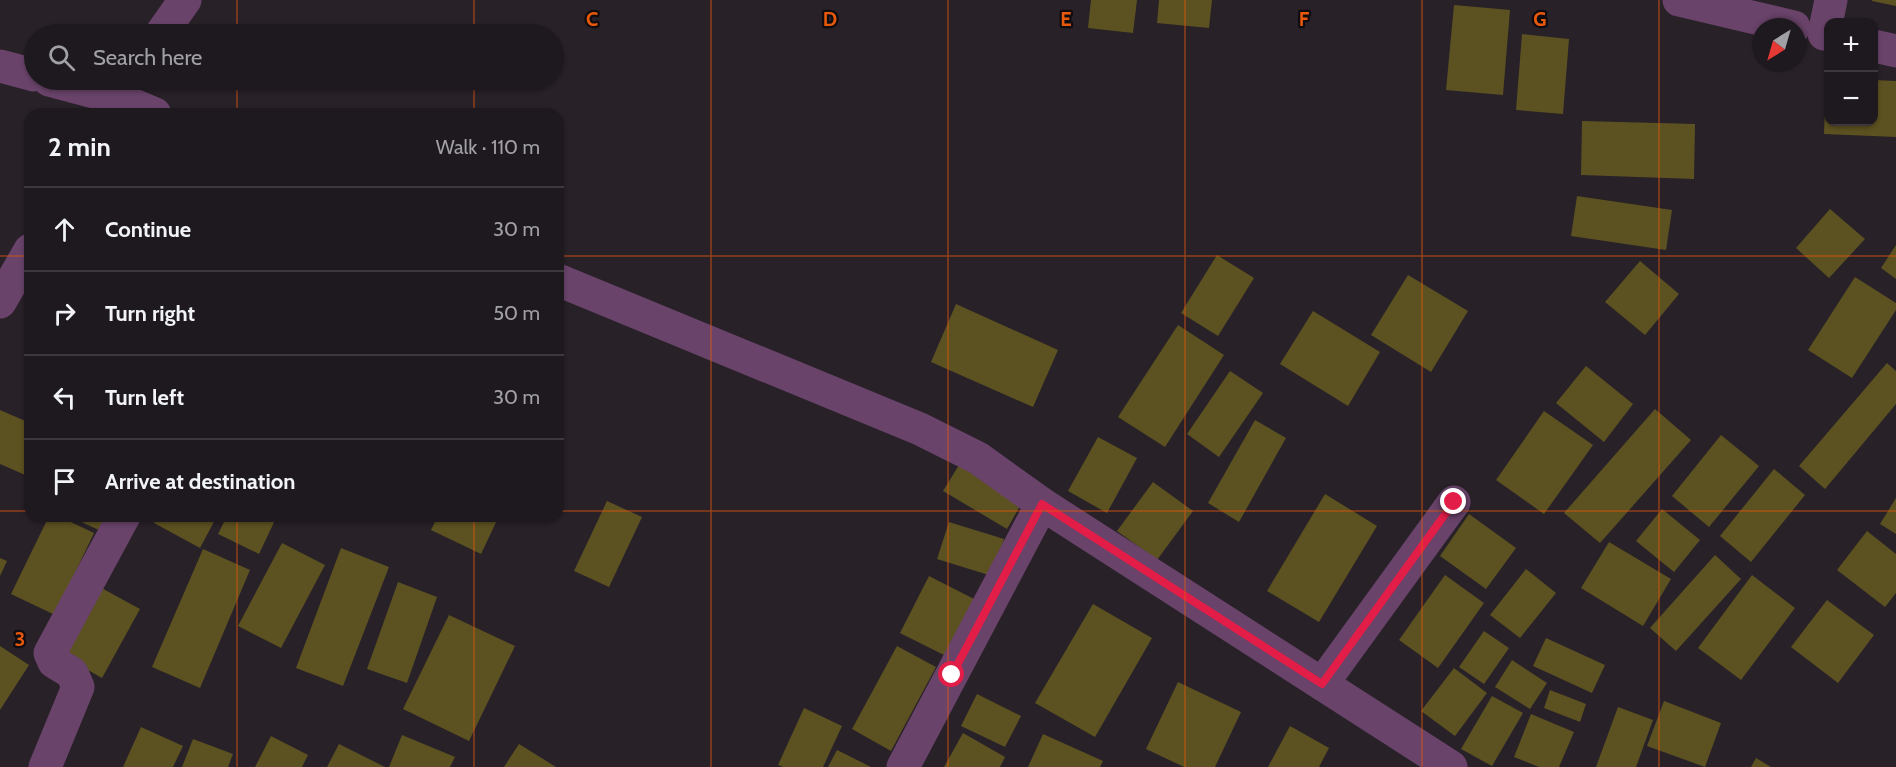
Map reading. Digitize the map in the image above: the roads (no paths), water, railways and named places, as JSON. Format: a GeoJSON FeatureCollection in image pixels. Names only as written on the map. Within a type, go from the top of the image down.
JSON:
{"type":"FeatureCollection","features":[{"type":"Feature","properties":{"kind":"street"},"geometry":{"type":"LineString","coordinates":[[168,24],[185,0]]}},
{"type":"Feature","properties":{"kind":"street"},"geometry":{"type":"LineString","coordinates":[[1679,0],[1811,31],[1831,0]]}},
{"type":"Feature","properties":{"kind":"street"},"geometry":{"type":"LineString","coordinates":[[1878,47],[1896,51]]}},
{"type":"Feature","properties":{"kind":"street"},"geometry":{"type":"LineString","coordinates":[[0,66],[24,72]]}},
{"type":"Feature","properties":{"kind":"street"},"geometry":{"type":"LineString","coordinates":[[90,90],[119,97],[142,108]]}},
{"type":"Feature","properties":{"kind":"street"},"geometry":{"type":"LineString","coordinates":[[0,302],[24,260]]}},
{"type":"Feature","properties":{"kind":"street"},"geometry":{"type":"LineString","coordinates":[[564,282],[920,429],[978,458],[1042,504],[1451,767]]}},
{"type":"Feature","properties":{"kind":"street"},"geometry":{"type":"LineString","coordinates":[[1322,684],[1454,502]]}},
{"type":"Feature","properties":{"kind":"street"},"geometry":{"type":"LineString","coordinates":[[903,767],[1042,504]]}},
{"type":"Feature","properties":{"kind":"street"},"geometry":{"type":"LineString","coordinates":[[45,767],[78,687],[72,673],[54,662],[51,653],[121,522]]}}]}
